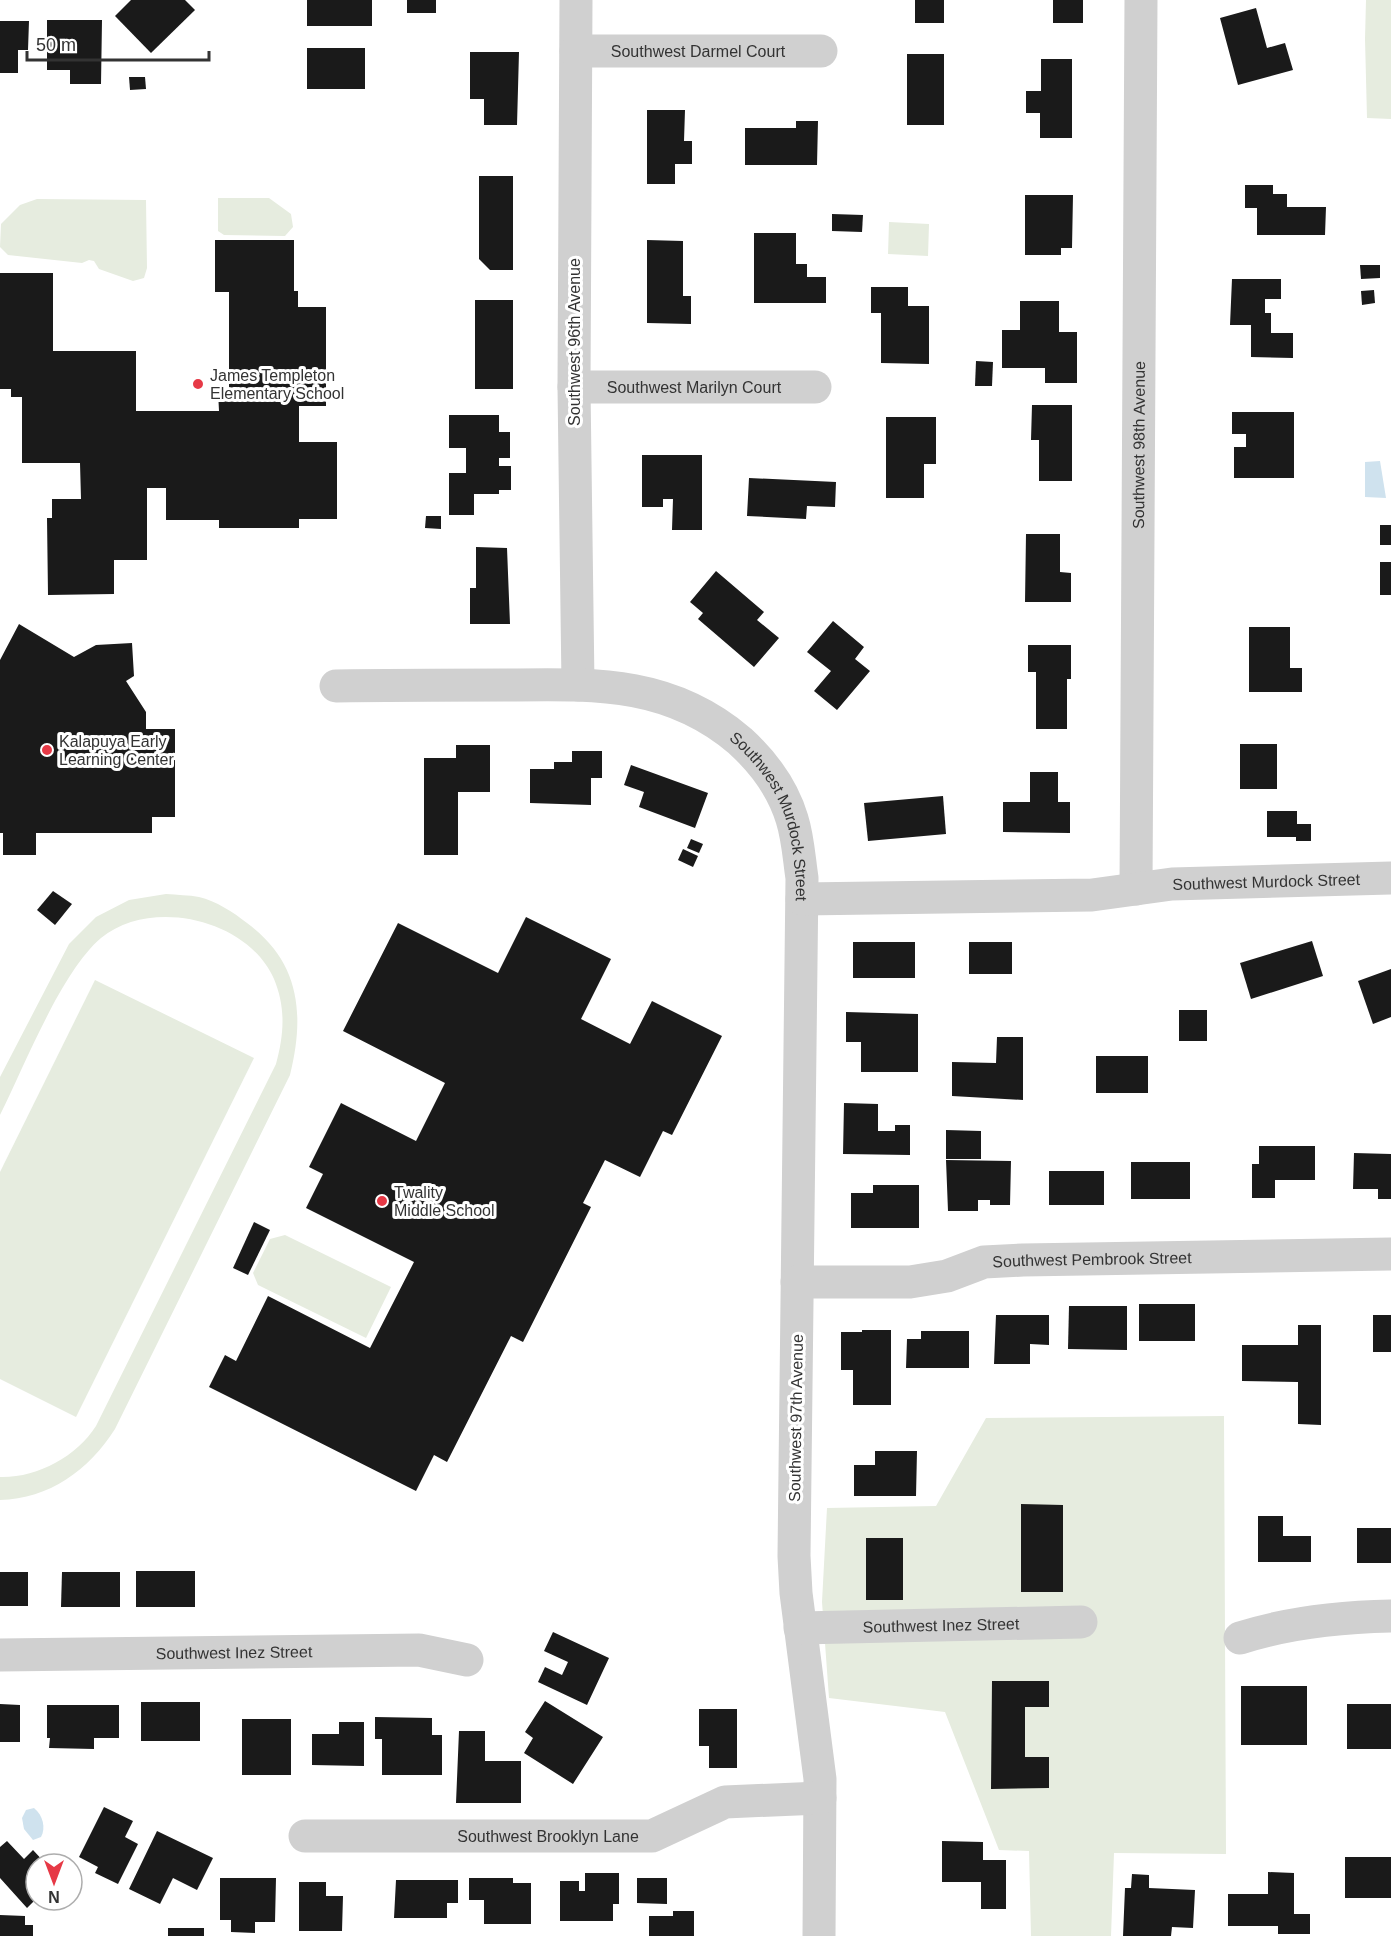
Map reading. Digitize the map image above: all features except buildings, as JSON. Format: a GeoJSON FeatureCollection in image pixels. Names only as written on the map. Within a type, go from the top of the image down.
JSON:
{"type":"FeatureCollection","features":[{"type":"Feature","properties":{"kind":"street","name":"Southwest 96th Avenue"},"geometry":{"type":"LineString","coordinates":[[576,0],[573,387],[578,684]]}},
{"type":"Feature","properties":{"kind":"street","name":"Southwest 98th Avenue"},"geometry":{"type":"LineString","coordinates":[[1136,889],[1141,0]]}},
{"type":"Feature","properties":{"kind":"street","name":"Southwest Darmel Court"},"geometry":{"type":"LineString","coordinates":[[576,51],[821,51]]}},
{"type":"Feature","properties":{"kind":"street","name":"Southwest Marilyn Court"},"geometry":{"type":"LineString","coordinates":[[573,387],[815,387]]}},
{"type":"Feature","properties":{"kind":"street","name":"Southwest Murdock Street"},"geometry":{"type":"LineString","coordinates":[[336,686],[578,684],[626,688],[668,698],[720,725],[751,752],[780,790],[792,818],[802,878],[801,899],[1092,896],[1172,884],[1391,879]]}},
{"type":"Feature","properties":{"kind":"street","name":"Southwest 97th Avenue"},"geometry":{"type":"LineString","coordinates":[[801,899],[794,1556],[800,1628],[817,1741],[820,1798],[819,1936]]}},
{"type":"Feature","properties":{"kind":"street","name":"Southwest Pembrook Street"},"geometry":{"type":"LineString","coordinates":[[797,1282],[910,1282],[947,1276],[984,1262],[1023,1260],[1391,1254]]}},
{"type":"Feature","properties":{"kind":"street"},"geometry":{"type":"LineString","coordinates":[[1240,1638],[1276,1626],[1342,1617],[1391,1616]]}},
{"type":"Feature","properties":{"kind":"street","name":"Southwest Inez Street"},"geometry":{"type":"LineString","coordinates":[[800,1628],[1081,1622]]}},
{"type":"Feature","properties":{"kind":"street","name":"Southwest Inez Street"},"geometry":{"type":"LineString","coordinates":[[0,1655],[419,1650],[467,1660]]}},
{"type":"Feature","properties":{"kind":"street","name":"Southwest Brooklyn Lane"},"geometry":{"type":"LineString","coordinates":[[305,1836],[652,1836],[725,1802],[820,1798]]}},
{"type":"Feature","properties":{"kind":"shaded area"},"geometry":{"type":"Polygon","coordinates":[[[1366,0],[1391,0],[1391,119],[1367,118],[1366,0]]]}},
{"type":"Feature","properties":{"kind":"shaded area"},"geometry":{"type":"Polygon","coordinates":[[[218,198],[269,198],[291,214],[293,227],[285,236],[224,235],[218,231],[218,198]]]}},
{"type":"Feature","properties":{"kind":"shaded area"},"geometry":{"type":"Polygon","coordinates":[[[37,199],[146,200],[147,268],[144,278],[133,281],[99,269],[94,261],[89,260],[82,263],[8,255],[0,247],[1,224],[20,205],[37,199]]]}},
{"type":"Feature","properties":{"kind":"shaded area"},"geometry":{"type":"Polygon","coordinates":[[[889,222],[929,224],[928,256],[888,254],[889,222]]]}},
{"type":"Feature","properties":{"kind":"shaded area"},"geometry":{"type":"Polygon","coordinates":[[[166,894],[199,897],[224,907],[265,938],[278,955],[288,972],[297,1010],[295,1053],[290,1075],[115,1429],[105,1444],[80,1469],[51,1488],[18,1498],[0,1500],[0,1477],[28,1474],[54,1464],[78,1447],[96,1426],[276,1064],[281,1042],[282,1011],[274,979],[261,958],[243,942],[221,929],[196,921],[171,917],[145,919],[122,926],[101,938],[86,953],[45,1020],[0,1115],[0,1077],[69,944],[96,917],[129,900],[166,894]]]}},
{"type":"Feature","properties":{"kind":"shaded area"},"geometry":{"type":"Polygon","coordinates":[[[95,980],[254,1058],[76,1417],[0,1379],[0,1172],[95,980]]]}},
{"type":"Feature","properties":{"kind":"shaded area"},"geometry":{"type":"Polygon","coordinates":[[[285,1235],[391,1287],[366,1338],[258,1285],[253,1273],[270,1239],[285,1235]]]}},
{"type":"Feature","properties":{"kind":"shaded area"},"geometry":{"type":"Polygon","coordinates":[[[1224,1416],[1226,1854],[1114,1853],[1111,1936],[1031,1936],[1029,1851],[999,1850],[945,1712],[829,1698],[822,1602],[827,1508],[936,1506],[986,1418],[1224,1416]]]}},
{"type":"Feature","properties":{"kind":"water"},"geometry":{"type":"Polygon","coordinates":[[[1380,461],[1386,498],[1365,497],[1365,462],[1380,461]]]}},
{"type":"Feature","properties":{"kind":"water"},"geometry":{"type":"Polygon","coordinates":[[[34,1808],[41,1818],[43,1830],[41,1837],[33,1840],[24,1829],[22,1818],[26,1810],[34,1808]]]}},
{"type":"Feature","properties":{"kind":"place","name":"James Templeton Elementary School"},"geometry":{"type":"Point","coordinates":[198,384]}},
{"type":"Feature","properties":{"kind":"place","name":"Kalapuya Early Learning Center"},"geometry":{"type":"Point","coordinates":[47,750]}},
{"type":"Feature","properties":{"kind":"place","name":"Twality Middle School"},"geometry":{"type":"Point","coordinates":[382,1201]}}]}
